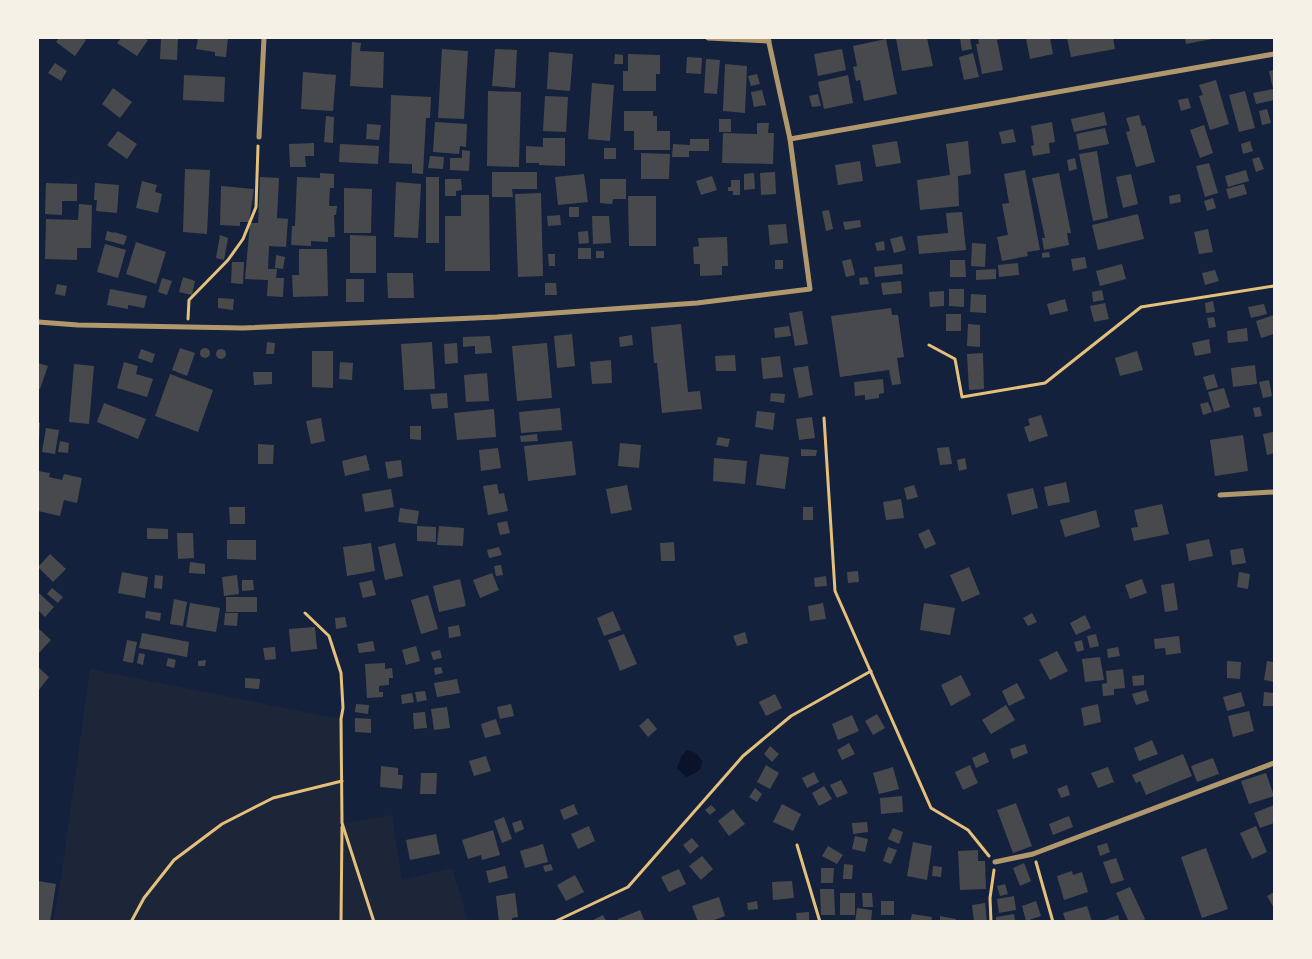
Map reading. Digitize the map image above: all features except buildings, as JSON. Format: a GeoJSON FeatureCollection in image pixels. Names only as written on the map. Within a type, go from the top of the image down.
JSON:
{"type":"FeatureCollection","features":[{"type":"Feature","properties":{"kind":"street"},"geometry":{"type":"LineString","coordinates":[[259,139],[264,38]]}},
{"type":"Feature","properties":{"kind":"street"},"geometry":{"type":"LineString","coordinates":[[38,322],[78,325],[243,328],[497,317],[697,303],[810,289],[790,139],[769,39],[708,38]]}},
{"type":"Feature","properties":{"kind":"street"},"geometry":{"type":"LineString","coordinates":[[790,139],[1274,54]]}},
{"type":"Feature","properties":{"kind":"street"},"geometry":{"type":"LineString","coordinates":[[1220,496],[1274,492]]}},
{"type":"Feature","properties":{"kind":"street"},"geometry":{"type":"LineString","coordinates":[[995,862],[1033,854],[1274,763]]}},
{"type":"Feature","properties":{"kind":"path"},"geometry":{"type":"LineString","coordinates":[[187,327],[189,300],[228,260],[243,239],[256,207],[259,139]]}},
{"type":"Feature","properties":{"kind":"path"},"geometry":{"type":"LineString","coordinates":[[929,345],[955,359],[962,397],[1046,383],[1141,307],[1274,286]]}},
{"type":"Feature","properties":{"kind":"path"},"geometry":{"type":"LineString","coordinates":[[824,418],[835,591],[931,808],[968,830],[995,862],[990,898],[992,922]]}},
{"type":"Feature","properties":{"kind":"path"},"geometry":{"type":"LineString","coordinates":[[305,613],[329,636],[340,673],[342,708],[340,922]]}},
{"type":"Feature","properties":{"kind":"path"},"geometry":{"type":"LineString","coordinates":[[554,922],[628,887],[743,756],[791,716],[871,671]]}},
{"type":"Feature","properties":{"kind":"path"},"geometry":{"type":"LineString","coordinates":[[131,922],[144,898],[174,860],[222,824],[273,798],[342,781]]}},
{"type":"Feature","properties":{"kind":"path"},"geometry":{"type":"LineString","coordinates":[[342,823],[374,922]]}},
{"type":"Feature","properties":{"kind":"path"},"geometry":{"type":"LineString","coordinates":[[797,845],[820,922]]}},
{"type":"Feature","properties":{"kind":"path"},"geometry":{"type":"LineString","coordinates":[[1033,854],[1053,922]]}},
{"type":"Feature","properties":{"kind":"shaded area"},"geometry":{"type":"Polygon","coordinates":[[[90,669],[341,719],[342,823],[392,815],[402,880],[452,868],[468,921],[53,922],[61,878],[90,669]]]}},
{"type":"Feature","properties":{"kind":"shaded area"},"geometry":{"type":"Polygon","coordinates":[[[687,750],[696,753],[702,761],[702,765],[695,773],[686,777],[677,768],[681,757],[687,750]]]}}]}
